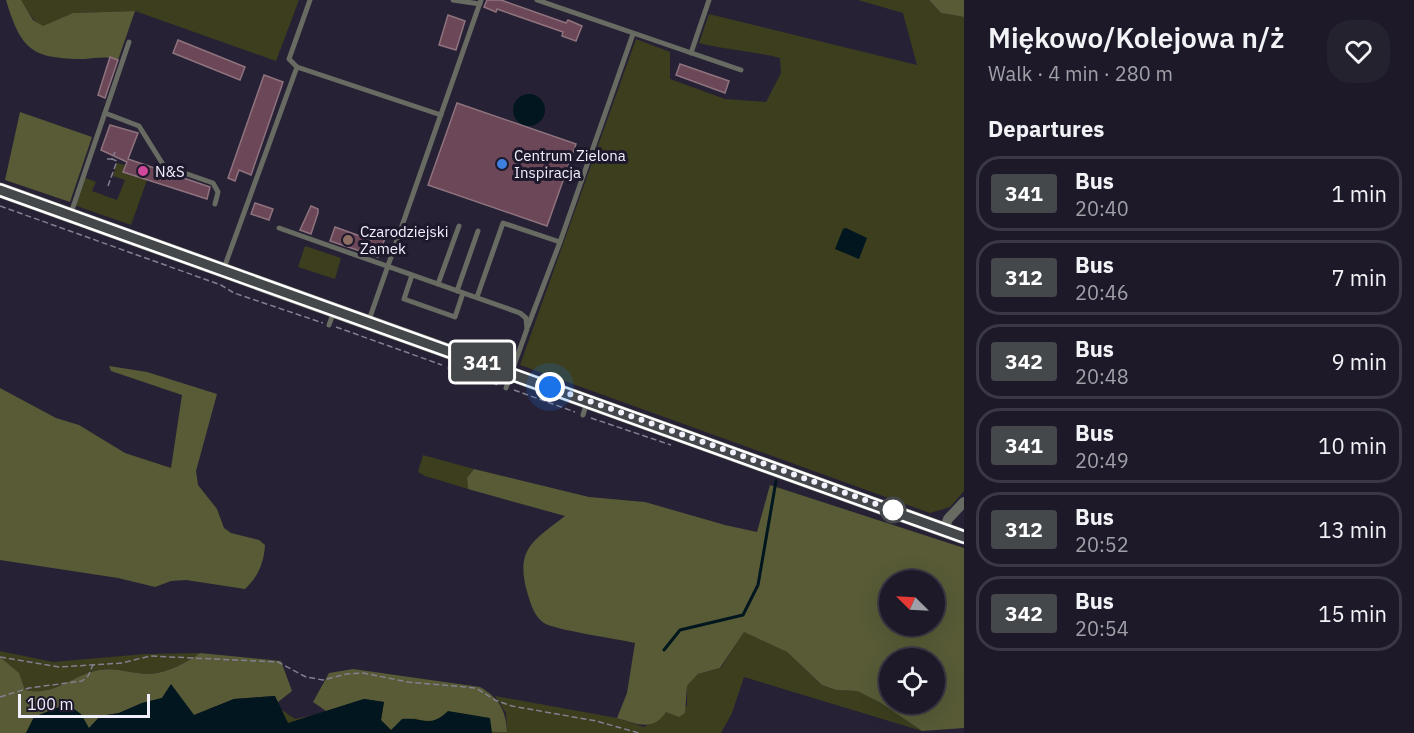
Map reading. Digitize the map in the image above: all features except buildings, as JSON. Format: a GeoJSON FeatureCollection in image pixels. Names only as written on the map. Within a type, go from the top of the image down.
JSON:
{"type":"FeatureCollection","features":[{"type":"Feature","properties":{"kind":"main road"},"geometry":{"type":"LineString","coordinates":[[0,190],[368,322],[453,360],[585,408],[964,537]]}},
{"type":"Feature","properties":{"kind":"street"},"geometry":{"type":"LineString","coordinates":[[944,529],[948,519],[964,502]]}},
{"type":"Feature","properties":{"kind":"lane"},"geometry":{"type":"LineString","coordinates":[[310,0],[289,59],[297,67],[441,115]]}},
{"type":"Feature","properties":{"kind":"lane"},"geometry":{"type":"LineString","coordinates":[[368,322],[481,2],[453,0]]}},
{"type":"Feature","properties":{"kind":"lane"},"geometry":{"type":"LineString","coordinates":[[537,0],[741,70]]}},
{"type":"Feature","properties":{"kind":"lane"},"geometry":{"type":"LineString","coordinates":[[691,53],[709,0]]}},
{"type":"Feature","properties":{"kind":"lane"},"geometry":{"type":"LineString","coordinates":[[509,380],[633,34]]}},
{"type":"Feature","properties":{"kind":"lane"},"geometry":{"type":"LineString","coordinates":[[71,215],[129,42]]}},
{"type":"Feature","properties":{"kind":"lane"},"geometry":{"type":"LineString","coordinates":[[223,270],[297,67]]}},
{"type":"Feature","properties":{"kind":"lane"},"geometry":{"type":"LineString","coordinates":[[105,113],[139,126],[164,166],[213,183],[218,192],[215,204]]}},
{"type":"Feature","properties":{"kind":"lane"},"geometry":{"type":"LineString","coordinates":[[477,297],[503,223],[560,242]]}},
{"type":"Feature","properties":{"kind":"lane"},"geometry":{"type":"LineString","coordinates":[[438,284],[459,226]]}},
{"type":"Feature","properties":{"kind":"lane"},"geometry":{"type":"LineString","coordinates":[[279,228],[517,310],[526,318],[527,329]]}},
{"type":"Feature","properties":{"kind":"lane"},"geometry":{"type":"LineString","coordinates":[[412,275],[404,299],[455,316],[478,231]]}},
{"type":"Feature","properties":{"kind":"lane"},"geometry":{"type":"LineString","coordinates":[[329,325],[334,310]]}},
{"type":"Feature","properties":{"kind":"path"},"geometry":{"type":"LineString","coordinates":[[112,159],[115,152]]}},
{"type":"Feature","properties":{"kind":"path"},"geometry":{"type":"LineString","coordinates":[[107,159],[117,161],[108,186]]}},
{"type":"Feature","properties":{"kind":"path"},"geometry":{"type":"LineString","coordinates":[[0,206],[221,285],[234,293],[329,325],[453,360],[585,408],[669,445],[680,446]]}},
{"type":"Feature","properties":{"kind":"path"},"geometry":{"type":"LineString","coordinates":[[0,657],[59,667],[122,663],[150,656],[278,662],[306,677],[323,680],[363,673],[408,682],[476,688],[495,700],[512,706],[596,721],[639,733]]}},
{"type":"Feature","properties":{"kind":"path"},"geometry":{"type":"LineString","coordinates":[[0,697],[29,688],[82,681],[88,676],[93,665]]}},
{"type":"Feature","properties":{"kind":"green space"},"geometry":{"type":"Polygon","coordinates":[[[6,0],[21,0],[33,20],[43,26],[73,13],[135,11],[118,60],[67,59],[41,54],[31,48],[17,30],[6,0]]]}},
{"type":"Feature","properties":{"kind":"green space"},"geometry":{"type":"Polygon","coordinates":[[[20,0],[299,0],[276,61],[135,11],[73,13],[43,27],[34,20],[20,0]]]}},
{"type":"Feature","properties":{"kind":"green space"},"geometry":{"type":"Polygon","coordinates":[[[858,0],[929,0],[941,13],[964,17],[964,491],[950,507],[930,513],[520,365],[636,39],[670,52],[670,79],[725,99],[766,102],[781,73],[780,58],[699,43],[709,14],[917,65],[903,13],[858,0]]]}},
{"type":"Feature","properties":{"kind":"green space"},"geometry":{"type":"Polygon","coordinates":[[[929,0],[964,0],[964,17],[941,13],[929,0]]]}},
{"type":"Feature","properties":{"kind":"green space"},"geometry":{"type":"Polygon","coordinates":[[[20,112],[92,137],[70,202],[5,180],[20,112]]]}},
{"type":"Feature","properties":{"kind":"green space"},"geometry":{"type":"Polygon","coordinates":[[[117,163],[125,165],[123,172],[147,180],[131,225],[74,205],[83,177],[96,182],[92,191],[117,200],[125,180],[113,176],[117,163]]]}},
{"type":"Feature","properties":{"kind":"green space"},"geometry":{"type":"Polygon","coordinates":[[[305,246],[341,258],[335,279],[298,267],[305,246]]]}},
{"type":"Feature","properties":{"kind":"green space"},"geometry":{"type":"Polygon","coordinates":[[[109,366],[147,372],[217,394],[196,471],[198,485],[217,509],[224,528],[231,533],[259,540],[265,545],[259,569],[245,589],[186,580],[171,581],[155,587],[118,578],[0,560],[0,388],[56,418],[79,425],[125,453],[171,468],[182,395],[111,371],[109,366]]]}},
{"type":"Feature","properties":{"kind":"green space"},"geometry":{"type":"Polygon","coordinates":[[[423,455],[474,469],[467,478],[468,489],[418,472],[423,455]]]}},
{"type":"Feature","properties":{"kind":"green space"},"geometry":{"type":"Polygon","coordinates":[[[474,469],[589,497],[645,502],[757,532],[770,485],[964,548],[964,728],[922,731],[897,714],[945,714],[945,648],[879,648],[879,702],[857,691],[836,690],[822,685],[787,652],[744,632],[720,668],[698,674],[687,686],[685,713],[679,717],[666,712],[656,722],[644,725],[617,718],[627,693],[635,643],[550,626],[536,614],[528,595],[523,567],[525,556],[529,548],[544,532],[565,516],[468,489],[467,478],[474,469]]]}},
{"type":"Feature","properties":{"kind":"green space"},"geometry":{"type":"Polygon","coordinates":[[[744,631],[787,652],[822,685],[836,690],[857,691],[879,702],[879,714],[897,714],[922,731],[744,677],[732,713],[721,733],[9,733],[47,714],[85,721],[135,711],[174,696],[219,713],[262,696],[295,719],[398,699],[507,731],[506,713],[495,696],[617,718],[644,727],[666,712],[687,706],[687,686],[698,674],[721,668],[744,631]]]}},
{"type":"Feature","properties":{"kind":"green space"},"geometry":{"type":"Polygon","coordinates":[[[0,651],[53,662],[145,654],[200,653],[163,672],[149,674],[112,669],[99,670],[45,691],[35,691],[25,690],[19,674],[0,657],[0,651]]]}},
{"type":"Feature","properties":{"kind":"green space"},"geometry":{"type":"Polygon","coordinates":[[[200,653],[281,661],[292,691],[278,702],[274,696],[234,699],[194,715],[171,685],[162,698],[142,703],[119,713],[101,716],[89,728],[67,704],[34,717],[26,733],[0,733],[0,657],[19,673],[25,690],[45,691],[99,670],[112,669],[149,674],[163,672],[200,653]]]}},
{"type":"Feature","properties":{"kind":"green space"},"geometry":{"type":"Polygon","coordinates":[[[353,669],[480,687],[500,705],[505,717],[507,732],[415,718],[391,730],[381,720],[384,702],[364,699],[326,711],[313,702],[329,673],[353,669]]]}},
{"type":"Feature","properties":{"kind":"water"},"geometry":{"type":"Polygon","coordinates":[[[529,94],[540,99],[545,110],[540,121],[529,126],[518,121],[513,110],[518,99],[529,94]]]}},
{"type":"Feature","properties":{"kind":"water"},"geometry":{"type":"Polygon","coordinates":[[[846,228],[867,238],[859,259],[835,249],[843,229],[846,228]]]}},
{"type":"Feature","properties":{"kind":"water"},"geometry":{"type":"Polygon","coordinates":[[[171,684],[194,715],[234,699],[275,696],[288,723],[364,699],[384,702],[381,720],[391,730],[402,719],[431,721],[448,711],[490,718],[492,733],[26,733],[34,717],[67,704],[81,714],[89,728],[100,716],[119,713],[142,703],[162,698],[171,684]]]}},
{"type":"Feature","properties":{"kind":"waterway"},"geometry":{"type":"LineString","coordinates":[[664,650],[680,630],[743,615],[758,585],[776,481]]}},
{"type":"Feature","properties":{"kind":"bus line","name":"341"},"geometry":{"type":"LineString","coordinates":[[0,190],[964,537]]}},
{"type":"Feature","properties":{"kind":"place","name":"Centrum Zielona Inspiracja"},"geometry":{"type":"Point","coordinates":[502,164]}},
{"type":"Feature","properties":{"kind":"place","name":"N&S"},"geometry":{"type":"Point","coordinates":[143,171]}},
{"type":"Feature","properties":{"kind":"place","name":"Czarodziejski Zamek"},"geometry":{"type":"Point","coordinates":[348,240]}},
{"type":"Feature","properties":{"kind":"route"},"geometry":{"type":"LineString","coordinates":[[550,387],[893,510]]}}]}
